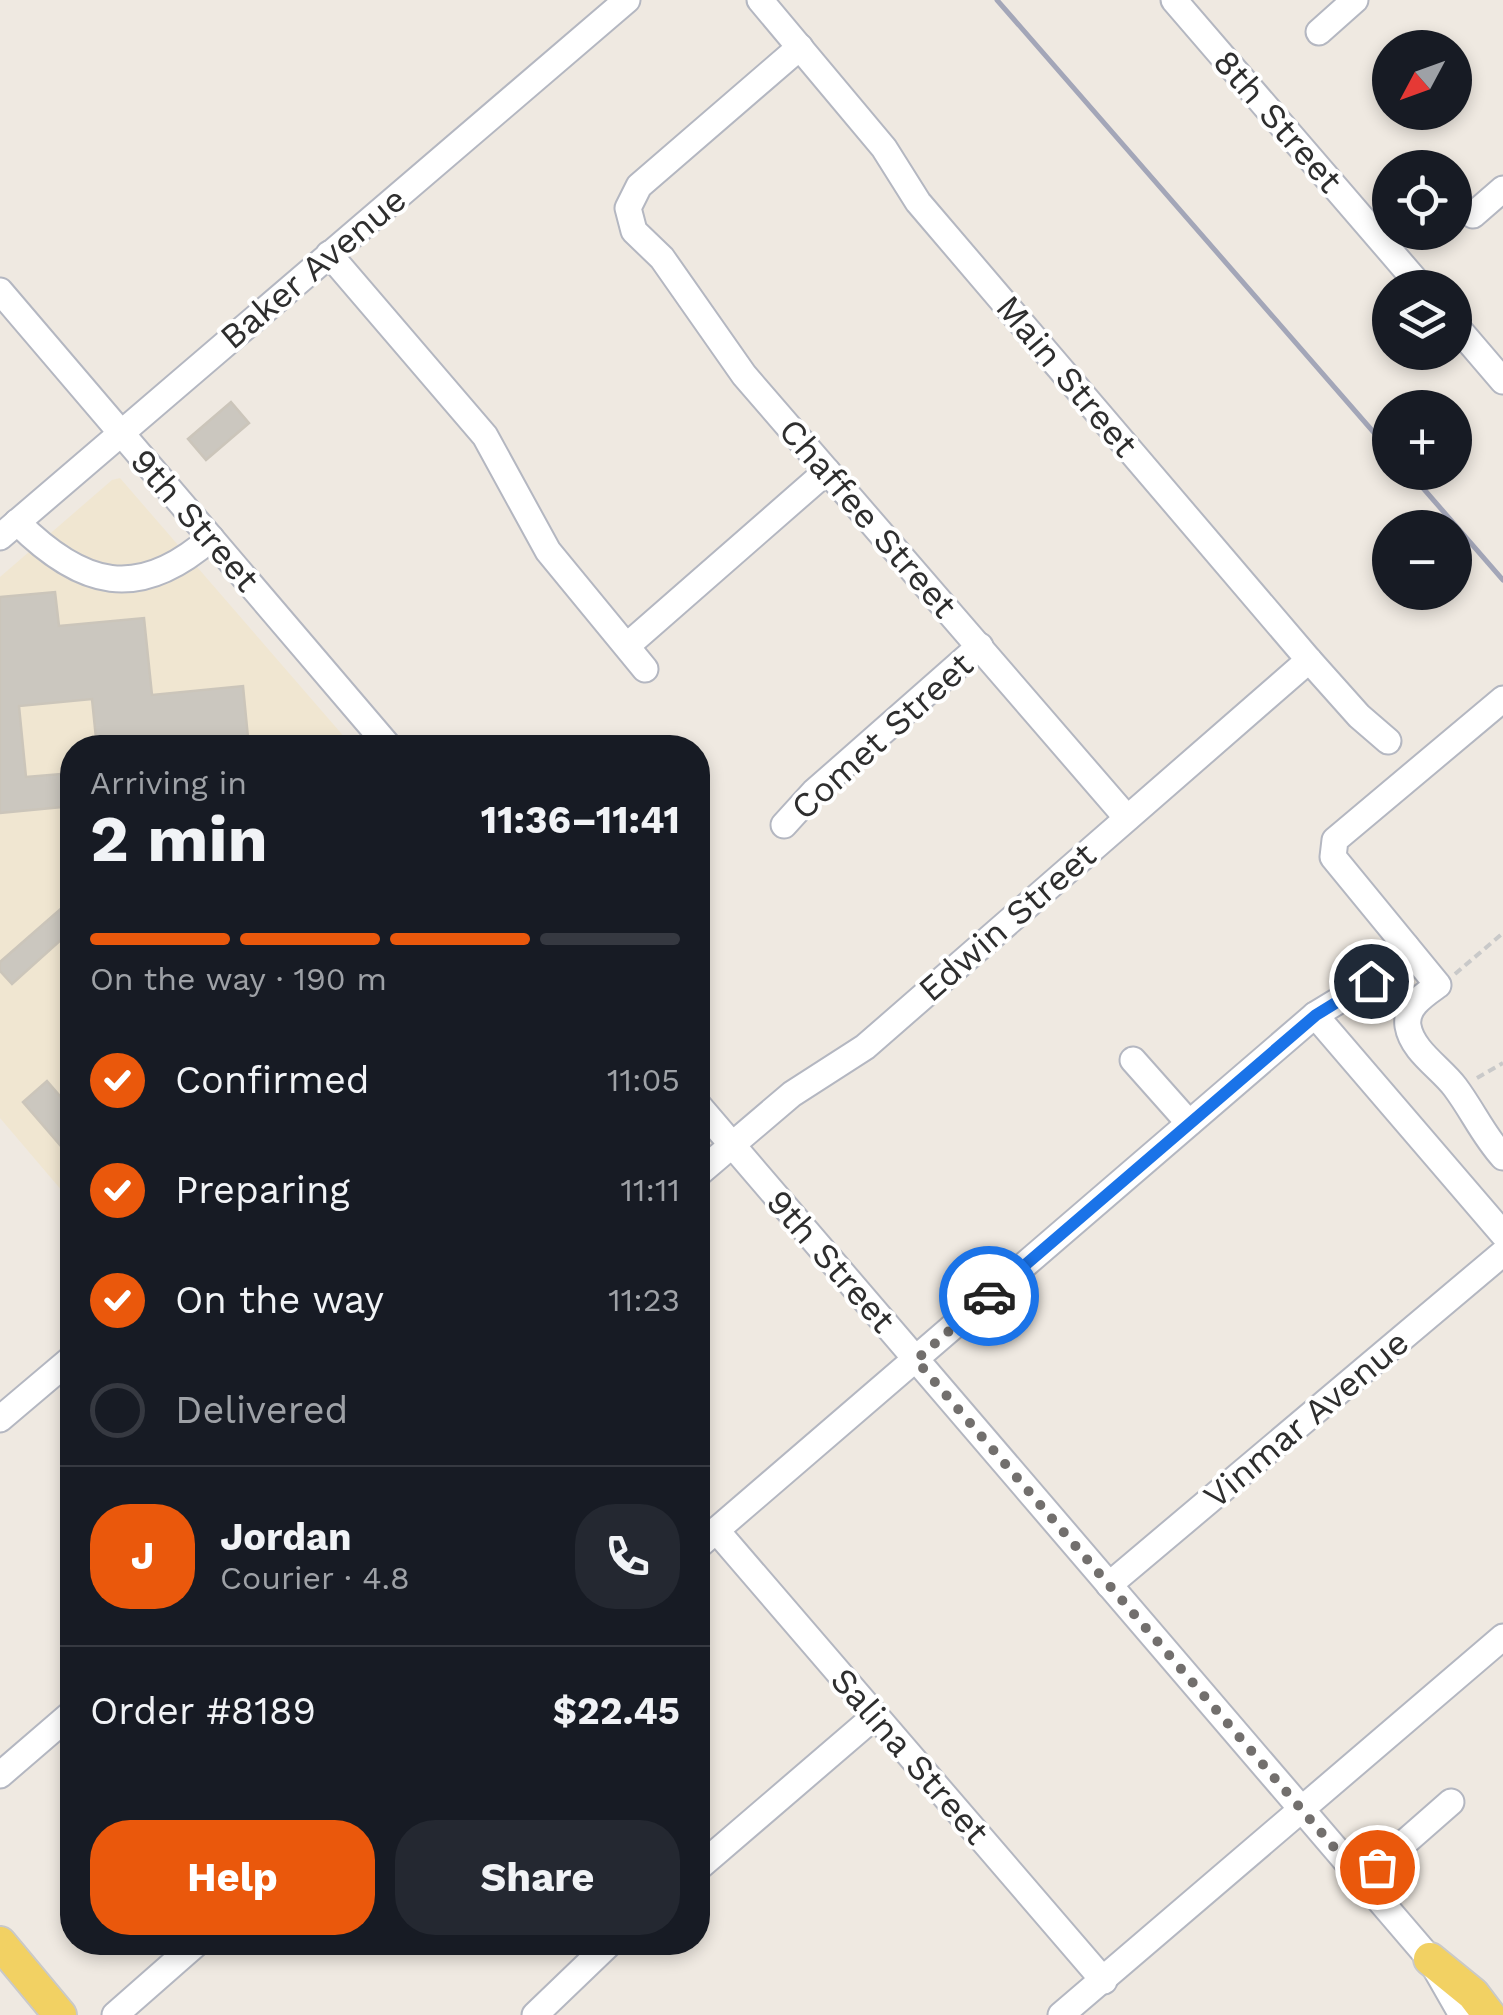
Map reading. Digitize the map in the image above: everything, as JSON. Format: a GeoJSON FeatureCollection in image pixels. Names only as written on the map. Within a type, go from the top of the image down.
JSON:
{"type":"FeatureCollection","features":[{"type":"Feature","properties":{"kind":"main road"},"geometry":{"type":"LineString","coordinates":[[0,1943],[60,2015]]}},
{"type":"Feature","properties":{"kind":"main road"},"geometry":{"type":"LineString","coordinates":[[1430,1959],[1473,1994],[1489,2015]]}},
{"type":"Feature","properties":{"kind":"street","name":"Baker Avenue"},"geometry":{"type":"LineString","coordinates":[[9,529],[627,0]]}},
{"type":"Feature","properties":{"kind":"street","name":"Main Street"},"geometry":{"type":"LineString","coordinates":[[760,0],[884,148],[918,202],[1309,660],[1359,716],[1388,740]]}},
{"type":"Feature","properties":{"kind":"street"},"geometry":{"type":"LineString","coordinates":[[1319,32],[1355,0]]}},
{"type":"Feature","properties":{"kind":"street","name":"8th Street"},"geometry":{"type":"LineString","coordinates":[[1176,1],[1407,270]]}},
{"type":"Feature","properties":{"kind":"street","name":"Chaffee Street"},"geometry":{"type":"LineString","coordinates":[[800,46],[639,186],[628,208],[634,231],[662,258],[744,376],[1127,818]]}},
{"type":"Feature","properties":{"kind":"street"},"geometry":{"type":"LineString","coordinates":[[1473,216],[1503,189]]}},
{"type":"Feature","properties":{"kind":"street"},"geometry":{"type":"LineString","coordinates":[[329,254],[485,436],[548,552],[645,669]]}},
{"type":"Feature","properties":{"kind":"street","name":"9th Street"},"geometry":{"type":"LineString","coordinates":[[0,291],[379,735]]}},
{"type":"Feature","properties":{"kind":"street"},"geometry":{"type":"LineString","coordinates":[[1472,345],[1503,381]]}},
{"type":"Feature","properties":{"kind":"street"},"geometry":{"type":"LineString","coordinates":[[628,645],[828,471]]}},
{"type":"Feature","properties":{"kind":"street"},"geometry":{"type":"LineString","coordinates":[[9,529],[72,568],[129,580],[179,566],[211,538]]}},
{"type":"Feature","properties":{"kind":"street","name":"Comet Street"},"geometry":{"type":"LineString","coordinates":[[784,825],[814,792],[980,646]]}},
{"type":"Feature","properties":{"kind":"street","name":"Edwin Street"},"geometry":{"type":"LineString","coordinates":[[710,1163],[792,1094],[865,1047],[1309,660]]}},
{"type":"Feature","properties":{"kind":"street"},"geometry":{"type":"LineString","coordinates":[[1503,699],[1335,840],[1333,858],[1438,985],[1412,1006],[1407,1023],[1414,1041],[1456,1088],[1480,1132],[1503,1158]]}},
{"type":"Feature","properties":{"kind":"street"},"geometry":{"type":"LineString","coordinates":[[710,1535],[1316,1015],[1371,981],[1406,946]]}},
{"type":"Feature","properties":{"kind":"street"},"geometry":{"type":"LineString","coordinates":[[1316,1015],[1503,1234]]}},
{"type":"Feature","properties":{"kind":"street"},"geometry":{"type":"LineString","coordinates":[[1132,1060],[1189,1123]]}},
{"type":"Feature","properties":{"kind":"street","name":"9th Street"},"geometry":{"type":"LineString","coordinates":[[710,1120],[1430,1959],[1462,2015]]}},
{"type":"Feature","properties":{"kind":"street","name":"Vinmar Avenue"},"geometry":{"type":"LineString","coordinates":[[1109,1585],[1503,1253]]}},
{"type":"Feature","properties":{"kind":"street"},"geometry":{"type":"LineString","coordinates":[[0,1419],[60,1368]]}},
{"type":"Feature","properties":{"kind":"street","name":"Salina Street"},"geometry":{"type":"LineString","coordinates":[[710,1541],[875,1716],[1104,1981]]}},
{"type":"Feature","properties":{"kind":"street"},"geometry":{"type":"LineString","coordinates":[[1060,2015],[1503,1637]]}},
{"type":"Feature","properties":{"kind":"street"},"geometry":{"type":"LineString","coordinates":[[710,1858],[875,1716]]}},
{"type":"Feature","properties":{"kind":"street"},"geometry":{"type":"LineString","coordinates":[[0,1775],[60,1723]]}},
{"type":"Feature","properties":{"kind":"street"},"geometry":{"type":"LineString","coordinates":[[1362,1880],[1451,1802]]}},
{"type":"Feature","properties":{"kind":"street"},"geometry":{"type":"LineString","coordinates":[[116,2015],[183,1955]]}},
{"type":"Feature","properties":{"kind":"street"},"geometry":{"type":"LineString","coordinates":[[534,2015],[597,1955]]}},
{"type":"Feature","properties":{"kind":"path"},"geometry":{"type":"LineString","coordinates":[[1438,985],[1503,933]]}},
{"type":"Feature","properties":{"kind":"path"},"geometry":{"type":"LineString","coordinates":[[1495,941],[1503,944]]}},
{"type":"Feature","properties":{"kind":"path"},"geometry":{"type":"LineString","coordinates":[[1456,1088],[1503,1063]]}},
{"type":"Feature","properties":{"kind":"shaded area"},"geometry":{"type":"Polygon","coordinates":[[[120,478],[343,735],[60,735],[60,1188],[0,1118],[0,577],[112,480],[120,478]]]}},
{"type":"Feature","properties":{"kind":"building"},"geometry":{"type":"Polygon","coordinates":[[[231,402],[249,423],[206,460],[188,439],[231,402]]]}},
{"type":"Feature","properties":{"kind":"building"},"geometry":{"type":"Polygon","coordinates":[[[55,592],[59,626],[144,618],[152,695],[243,686],[248,735],[96,735],[92,699],[19,706],[26,777],[60,774],[60,807],[0,813],[0,597],[55,592]]]}},
{"type":"Feature","properties":{"kind":"building"},"geometry":{"type":"Polygon","coordinates":[[[60,910],[60,941],[12,984],[0,971],[0,962],[60,910]]]}},
{"type":"Feature","properties":{"kind":"building"},"geometry":{"type":"Polygon","coordinates":[[[47,1081],[60,1096],[60,1145],[23,1102],[47,1081]]]}},
{"type":"Feature","properties":{"kind":"railway"},"geometry":{"type":"LineString","coordinates":[[997,0],[1372,430]]}},
{"type":"Feature","properties":{"kind":"railway"},"geometry":{"type":"LineString","coordinates":[[1425,490],[1503,580]]}},
{"type":"Feature","properties":{"kind":"way so far"},"geometry":{"type":"LineString","coordinates":[[989,1296],[916,1360],[1362,1880],[1377,1867]]}},
{"type":"Feature","properties":{"kind":"route"},"geometry":{"type":"LineString","coordinates":[[989,1296],[1316,1015],[1371,981]]}}]}
